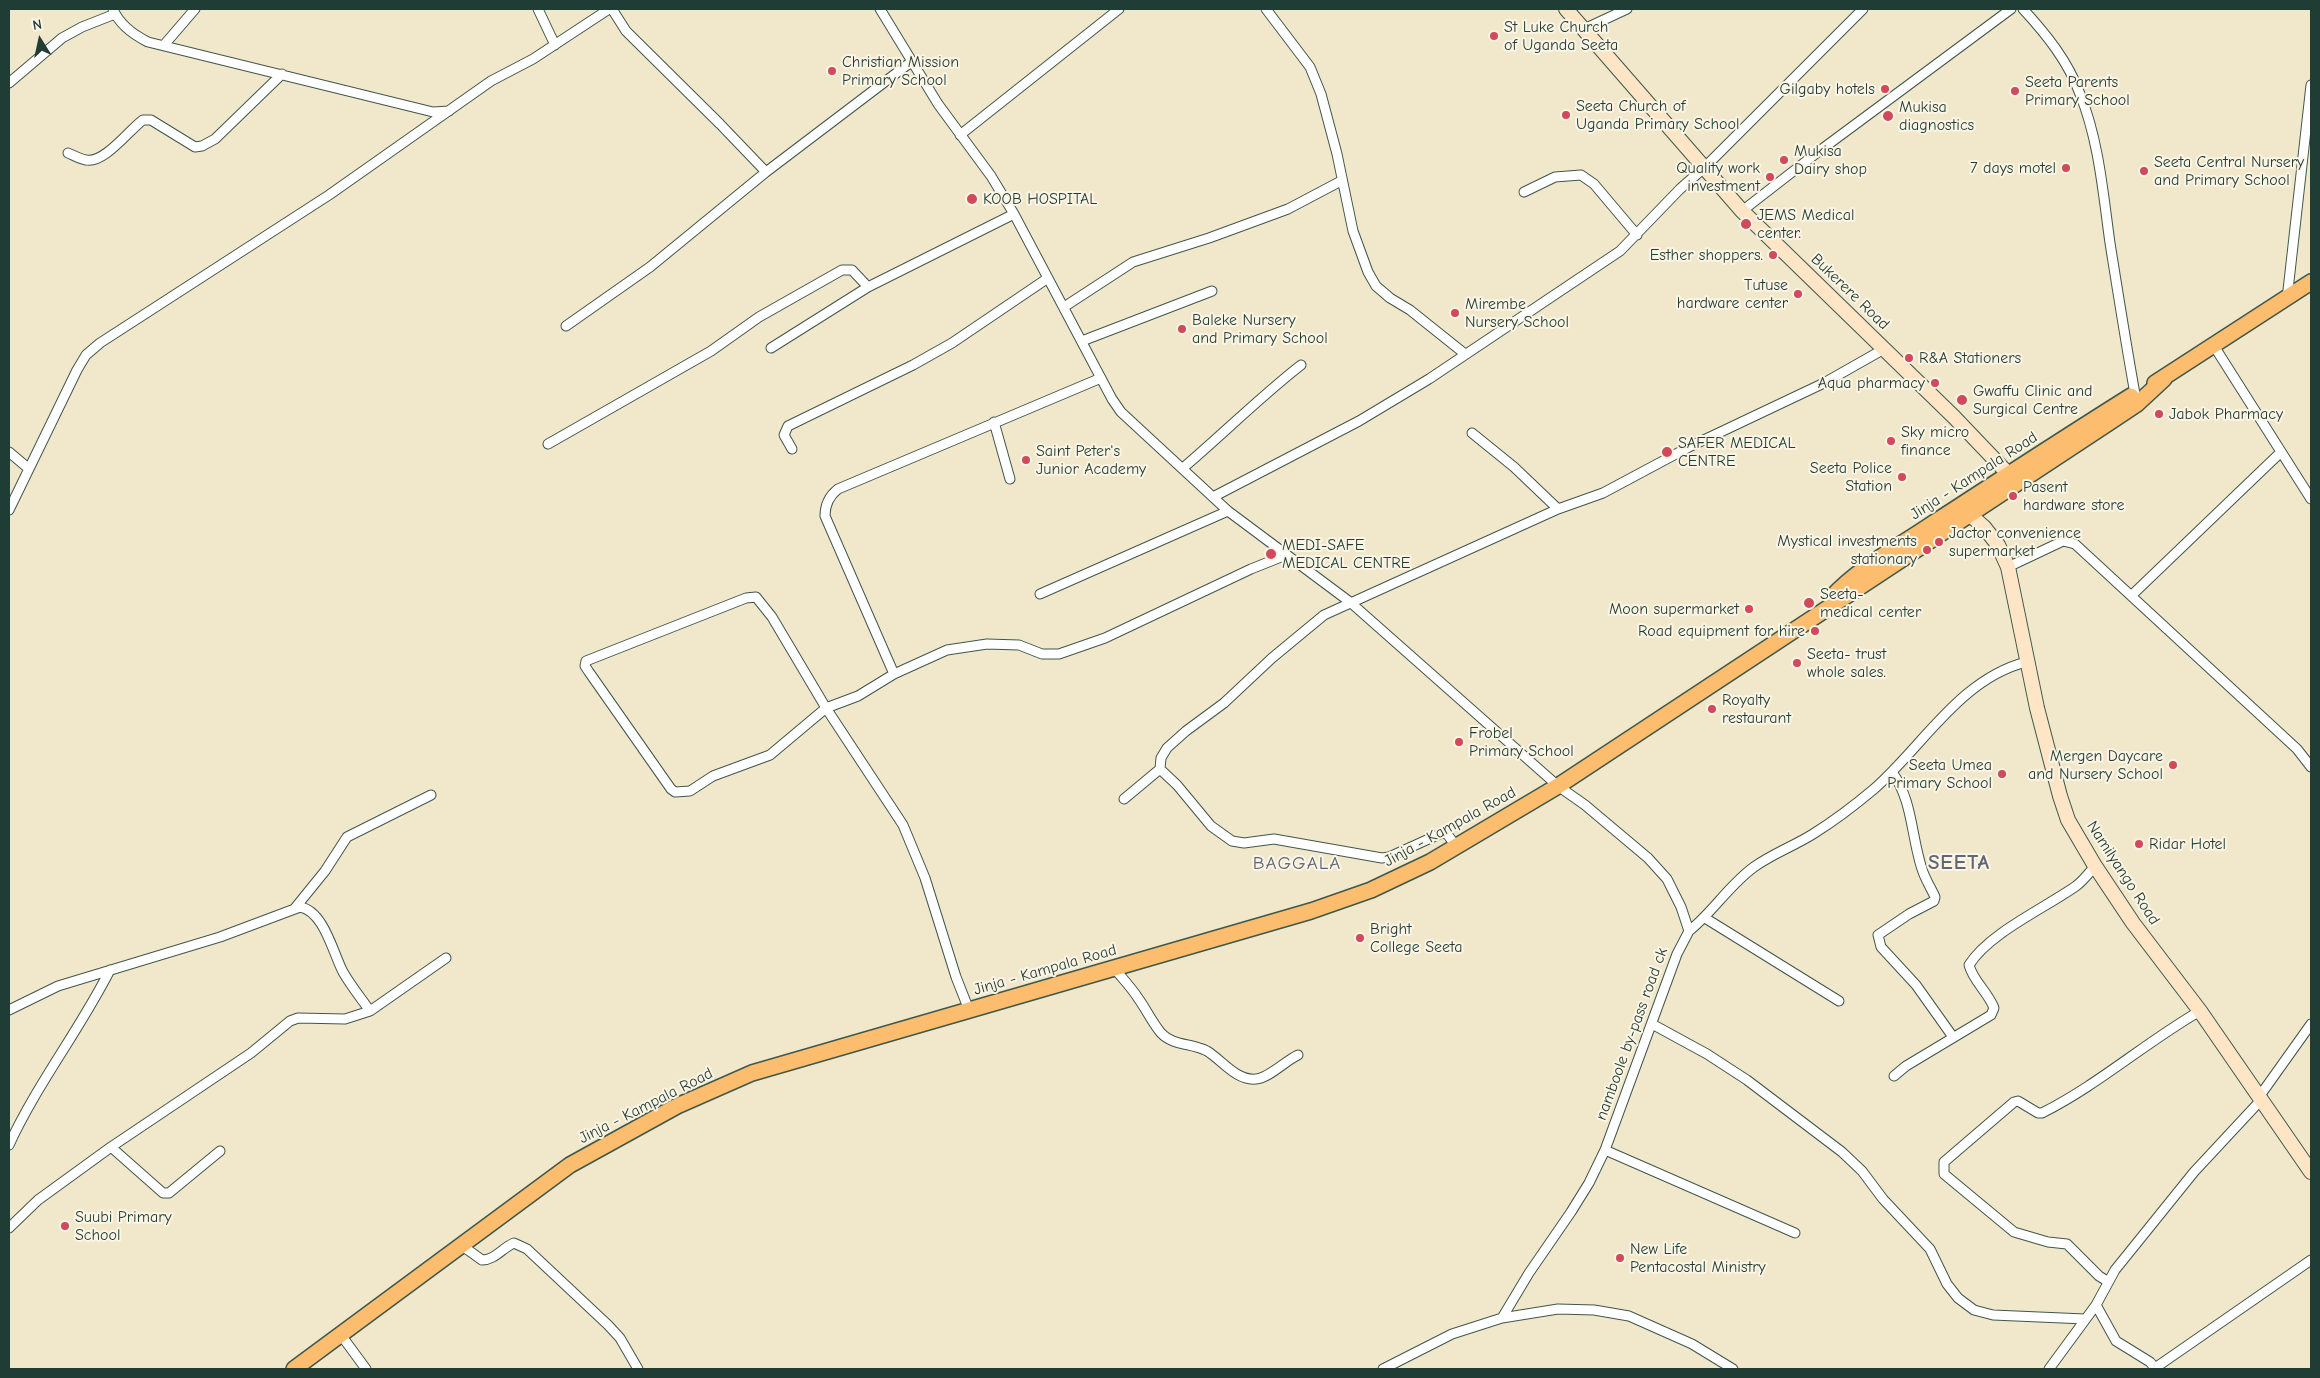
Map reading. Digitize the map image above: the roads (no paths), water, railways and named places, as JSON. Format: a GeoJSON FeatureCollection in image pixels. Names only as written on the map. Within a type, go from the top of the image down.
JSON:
{"type":"FeatureCollection","features":[{"type":"Feature","properties":{"kind":"highway","name":"Jinja - Kampala Road"},"geometry":{"type":"LineString","coordinates":[[294,1369],[570,1165],[677,1106],[752,1073],[1320,908],[1400,877],[1430,862],[1558,786],[1815,617],[1964,510],[2135,394],[2164,379],[2311,282]]}},
{"type":"Feature","properties":{"kind":"highway","name":"Jinja - Kampala Road"},"geometry":{"type":"LineString","coordinates":[[2012,478],[2137,404],[2164,379]]}},
{"type":"Feature","properties":{"kind":"main road","name":"Bukerere Road"},"geometry":{"type":"LineString","coordinates":[[1566,9],[1742,211],[1884,349],[2012,478]]}},
{"type":"Feature","properties":{"kind":"main road","name":"Namilyango Road"},"geometry":{"type":"LineString","coordinates":[[1964,510],[1984,527],[1998,545],[2013,580],[2026,662],[2060,796],[2068,820],[2095,866],[2133,922],[2200,1011],[2311,1172]]}},
{"type":"Feature","properties":{"kind":"street"},"geometry":{"type":"LineString","coordinates":[[164,45],[195,9]]}},
{"type":"Feature","properties":{"kind":"street"},"geometry":{"type":"LineString","coordinates":[[538,9],[554,45]]}},
{"type":"Feature","properties":{"kind":"street"},"geometry":{"type":"LineString","coordinates":[[9,510],[77,370],[86,356],[100,343],[250,247],[492,81],[554,45],[610,9],[626,31],[766,172]]}},
{"type":"Feature","properties":{"kind":"street"},"geometry":{"type":"LineString","coordinates":[[880,9],[938,104],[991,176],[1014,214],[1121,412],[1228,511],[1350,602],[1558,786],[1585,805],[1648,858],[1667,879],[1682,907],[1689,930],[1705,918],[1742,876],[1754,867],[1813,834],[1857,803],[1892,772],[1940,719],[1975,687],[1996,672],[2026,662]]}},
{"type":"Feature","properties":{"kind":"street"},"geometry":{"type":"LineString","coordinates":[[960,135],[1119,9]]}},
{"type":"Feature","properties":{"kind":"street"},"geometry":{"type":"LineString","coordinates":[[1266,9],[1310,67],[1321,94],[1353,231],[1368,272],[1376,286],[1390,298],[1410,310],[1465,354]]}},
{"type":"Feature","properties":{"kind":"street"},"geometry":{"type":"LineString","coordinates":[[1584,29],[1627,9]]}},
{"type":"Feature","properties":{"kind":"street"},"geometry":{"type":"LineString","coordinates":[[1213,497],[1358,420],[1465,354],[1620,251],[1680,189],[1705,167],[1863,9]]}},
{"type":"Feature","properties":{"kind":"street"},"geometry":{"type":"LineString","coordinates":[[1742,211],[1818,152],[2011,9]]}},
{"type":"Feature","properties":{"kind":"street"},"geometry":{"type":"LineString","coordinates":[[2023,9],[2041,28],[2062,57],[2080,93],[2092,131],[2102,181],[2135,394]]}},
{"type":"Feature","properties":{"kind":"street"},"geometry":{"type":"LineString","coordinates":[[9,83],[62,38],[114,11],[134,35],[148,42],[433,112],[450,111]]}},
{"type":"Feature","properties":{"kind":"street"},"geometry":{"type":"LineString","coordinates":[[566,326],[650,267],[766,172],[911,62]]}},
{"type":"Feature","properties":{"kind":"street"},"geometry":{"type":"LineString","coordinates":[[68,153],[88,161],[98,159],[108,153],[143,120],[151,120],[195,147],[202,146],[215,139],[282,74]]}},
{"type":"Feature","properties":{"kind":"street"},"geometry":{"type":"LineString","coordinates":[[2287,299],[2311,85]]}},
{"type":"Feature","properties":{"kind":"street"},"geometry":{"type":"LineString","coordinates":[[1524,192],[1555,177],[1581,175],[1594,184],[1638,234]]}},
{"type":"Feature","properties":{"kind":"street"},"geometry":{"type":"LineString","coordinates":[[1064,307],[1133,262],[1288,209],[1341,180]]}},
{"type":"Feature","properties":{"kind":"street"},"geometry":{"type":"LineString","coordinates":[[771,348],[868,288],[1014,214]]}},
{"type":"Feature","properties":{"kind":"street"},"geometry":{"type":"LineString","coordinates":[[548,444],[711,351],[759,317],[842,270],[847,268],[852,270],[868,288]]}},
{"type":"Feature","properties":{"kind":"street"},"geometry":{"type":"LineString","coordinates":[[792,449],[784,435],[788,426],[913,365],[952,343],[1048,278]]}},
{"type":"Feature","properties":{"kind":"street"},"geometry":{"type":"LineString","coordinates":[[1082,341],[1212,291]]}},
{"type":"Feature","properties":{"kind":"street"},"geometry":{"type":"LineString","coordinates":[[2214,346],[2311,500]]}},
{"type":"Feature","properties":{"kind":"street"},"geometry":{"type":"LineString","coordinates":[[1124,799],[1160,769],[1161,758],[1167,748],[1186,731],[1224,703],[1272,658],[1324,615],[1558,509],[1603,493],[1689,447],[1824,383],[1884,349]]}},
{"type":"Feature","properties":{"kind":"street"},"geometry":{"type":"LineString","coordinates":[[1183,468],[1225,432],[1270,389],[1301,365]]}},
{"type":"Feature","properties":{"kind":"street"},"geometry":{"type":"LineString","coordinates":[[894,674],[825,516],[825,509],[831,495],[838,489],[899,462],[1102,378]]}},
{"type":"Feature","properties":{"kind":"street"},"geometry":{"type":"LineString","coordinates":[[994,422],[1010,479]]}},
{"type":"Feature","properties":{"kind":"street"},"geometry":{"type":"LineString","coordinates":[[1472,433],[1514,467],[1558,509]]}},
{"type":"Feature","properties":{"kind":"street"},"geometry":{"type":"LineString","coordinates":[[9,452],[28,468]]}},
{"type":"Feature","properties":{"kind":"street"},"geometry":{"type":"LineString","coordinates":[[2132,595],[2280,453]]}},
{"type":"Feature","properties":{"kind":"street"},"geometry":{"type":"LineString","coordinates":[[1040,594],[1228,511]]}},
{"type":"Feature","properties":{"kind":"street"},"geometry":{"type":"LineString","coordinates":[[2008,567],[2051,545],[2063,541],[2069,542],[2086,552],[2297,749],[2311,767]]}},
{"type":"Feature","properties":{"kind":"street"},"geometry":{"type":"LineString","coordinates":[[968,1010],[925,878],[903,825],[826,708],[772,617],[756,597],[746,598],[586,661],[585,666],[594,680],[676,792],[690,791],[713,776],[770,755],[826,708],[858,696],[894,674],[947,650],[987,644],[1019,645],[1042,654],[1059,654],[1105,638],[1251,569],[1286,555]]}},
{"type":"Feature","properties":{"kind":"street"},"geometry":{"type":"LineString","coordinates":[[1160,769],[1177,784],[1211,826],[1232,842],[1244,843],[1274,839],[1382,858],[1389,857],[1442,833],[1447,834],[1456,846]]}},
{"type":"Feature","properties":{"kind":"street"},"geometry":{"type":"LineString","coordinates":[[1892,772],[1900,783],[1906,800],[1922,869],[1936,897],[1934,901],[1909,914],[1878,935],[1877,938],[1881,947],[1916,985],[1953,1037]]}},
{"type":"Feature","properties":{"kind":"street"},"geometry":{"type":"LineString","coordinates":[[295,908],[325,871],[347,837],[431,795]]}},
{"type":"Feature","properties":{"kind":"street"},"geometry":{"type":"LineString","coordinates":[[1894,1076],[1906,1066],[1991,1015],[1994,1008],[1991,1000],[1970,972],[1969,965],[1984,947],[2037,909],[2078,885],[2095,866]]}},
{"type":"Feature","properties":{"kind":"street"},"geometry":{"type":"LineString","coordinates":[[9,1010],[58,986],[220,937],[295,908],[306,908],[314,914],[326,932],[344,973],[370,1010]]}},
{"type":"Feature","properties":{"kind":"street"},"geometry":{"type":"LineString","coordinates":[[1705,918],[1839,1001]]}},
{"type":"Feature","properties":{"kind":"street","name":"namboole by-pass road ck"},"geometry":{"type":"LineString","coordinates":[[1502,1318],[1576,1205],[1605,1150],[1677,954],[1689,930]]}},
{"type":"Feature","properties":{"kind":"street"},"geometry":{"type":"LineString","coordinates":[[9,1228],[38,1200],[111,1147],[251,1053],[290,1021],[298,1018],[345,1019],[370,1010],[446,958]]}},
{"type":"Feature","properties":{"kind":"street"},"geometry":{"type":"LineString","coordinates":[[1114,968],[1137,996],[1162,1033],[1170,1040],[1208,1051],[1237,1074],[1249,1079],[1258,1079],[1269,1075],[1284,1062],[1298,1054]]}},
{"type":"Feature","properties":{"kind":"street"},"geometry":{"type":"LineString","coordinates":[[9,1146],[25,1110],[92,1006],[110,970]]}},
{"type":"Feature","properties":{"kind":"street"},"geometry":{"type":"LineString","coordinates":[[2107,1281],[2099,1276],[2067,1244],[2048,1242],[2014,1232],[1996,1214],[1944,1174],[1944,1162],[2014,1102],[2018,1101],[2038,1113],[2042,1113],[2070,1099],[2174,1026],[2200,1011]]}},
{"type":"Feature","properties":{"kind":"street"},"geometry":{"type":"LineString","coordinates":[[1652,1024],[1708,1054],[1747,1080],[1849,1158],[1862,1171],[1883,1199],[1930,1249],[1947,1284],[1958,1298],[1974,1310],[1993,1315],[2085,1319]]}},
{"type":"Feature","properties":{"kind":"street"},"geometry":{"type":"LineString","coordinates":[[2049,1369],[2096,1305],[2107,1281],[2194,1172],[2260,1098],[2311,1024]]}},
{"type":"Feature","properties":{"kind":"street"},"geometry":{"type":"LineString","coordinates":[[111,1147],[163,1193],[168,1193],[220,1151]]}},
{"type":"Feature","properties":{"kind":"street"},"geometry":{"type":"LineString","coordinates":[[1605,1150],[1794,1233]]}},
{"type":"Feature","properties":{"kind":"street"},"geometry":{"type":"LineString","coordinates":[[461,1245],[482,1260],[494,1257],[514,1243],[527,1249],[620,1338],[638,1369]]}},
{"type":"Feature","properties":{"kind":"street"},"geometry":{"type":"LineString","coordinates":[[2096,1305],[2116,1342],[2150,1362],[2155,1368],[2311,1260]]}},
{"type":"Feature","properties":{"kind":"street"},"geometry":{"type":"LineString","coordinates":[[1384,1369],[1452,1334],[1502,1318],[1558,1309],[1594,1310],[1629,1316],[1692,1344],[1733,1369]]}},
{"type":"Feature","properties":{"kind":"street"},"geometry":{"type":"LineString","coordinates":[[341,1334],[366,1369]]}},
{"type":"Feature","properties":{"kind":"place","name":"St Luke Church of Uganda Seeta"},"geometry":{"type":"Point","coordinates":[1494,36]}},
{"type":"Feature","properties":{"kind":"place","name":"Christian Mission Primary School"},"geometry":{"type":"Point","coordinates":[832,71]}},
{"type":"Feature","properties":{"kind":"place","name":"Gilgaby hotels"},"geometry":{"type":"Point","coordinates":[1885,89]}},
{"type":"Feature","properties":{"kind":"place","name":"Seeta Parents Primary School"},"geometry":{"type":"Point","coordinates":[2015,91]}},
{"type":"Feature","properties":{"kind":"place","name":"Seeta Church of Uganda Primary School"},"geometry":{"type":"Point","coordinates":[1566,115]}},
{"type":"Feature","properties":{"kind":"place","name":"Mukisa diagnostics"},"geometry":{"type":"Point","coordinates":[1888,116]}},
{"type":"Feature","properties":{"kind":"place","name":"Mukisa Dairy shop"},"geometry":{"type":"Point","coordinates":[1784,160]}},
{"type":"Feature","properties":{"kind":"place","name":"7 days motel"},"geometry":{"type":"Point","coordinates":[2066,168]}},
{"type":"Feature","properties":{"kind":"place","name":"Seeta Central Nursery and Primary School"},"geometry":{"type":"Point","coordinates":[2144,171]}},
{"type":"Feature","properties":{"kind":"place","name":"Quality work investment"},"geometry":{"type":"Point","coordinates":[1770,177]}},
{"type":"Feature","properties":{"kind":"place","name":"KOOB HOSPITAL"},"geometry":{"type":"Point","coordinates":[972,199]}},
{"type":"Feature","properties":{"kind":"place","name":"JEMS Medical center."},"geometry":{"type":"Point","coordinates":[1746,224]}},
{"type":"Feature","properties":{"kind":"place","name":"Esther shoppers."},"geometry":{"type":"Point","coordinates":[1773,255]}},
{"type":"Feature","properties":{"kind":"place","name":"Tutuse hardware center"},"geometry":{"type":"Point","coordinates":[1798,294]}},
{"type":"Feature","properties":{"kind":"place","name":"Mirembe Nursery School"},"geometry":{"type":"Point","coordinates":[1455,313]}},
{"type":"Feature","properties":{"kind":"place","name":"Baleke Nursery and Primary School"},"geometry":{"type":"Point","coordinates":[1182,329]}},
{"type":"Feature","properties":{"kind":"place","name":"R&A Stationers"},"geometry":{"type":"Point","coordinates":[1909,358]}},
{"type":"Feature","properties":{"kind":"place","name":"Aqua pharmacy"},"geometry":{"type":"Point","coordinates":[1935,383]}},
{"type":"Feature","properties":{"kind":"place","name":"Gwaffu Clinic and Surgical Centre"},"geometry":{"type":"Point","coordinates":[1962,400]}},
{"type":"Feature","properties":{"kind":"place","name":"Jabok Pharmacy"},"geometry":{"type":"Point","coordinates":[2159,414]}},
{"type":"Feature","properties":{"kind":"place","name":"Sky micro finance"},"geometry":{"type":"Point","coordinates":[1891,441]}},
{"type":"Feature","properties":{"kind":"place","name":"SAFER MEDICAL CENTRE"},"geometry":{"type":"Point","coordinates":[1667,452]}},
{"type":"Feature","properties":{"kind":"place","name":"Saint Peter's Junior Academy"},"geometry":{"type":"Point","coordinates":[1026,460]}},
{"type":"Feature","properties":{"kind":"place","name":"Seeta Police Station"},"geometry":{"type":"Point","coordinates":[1902,477]}},
{"type":"Feature","properties":{"kind":"place","name":"Pasent hardware store"},"geometry":{"type":"Point","coordinates":[2013,496]}},
{"type":"Feature","properties":{"kind":"place","name":"Jactor convenience supermarket"},"geometry":{"type":"Point","coordinates":[1939,542]}},
{"type":"Feature","properties":{"kind":"place","name":"Mystical investments stationary"},"geometry":{"type":"Point","coordinates":[1927,550]}},
{"type":"Feature","properties":{"kind":"place","name":"MEDI-SAFE MEDICAL CENTRE"},"geometry":{"type":"Point","coordinates":[1271,554]}},
{"type":"Feature","properties":{"kind":"place","name":"Seeta- medical center"},"geometry":{"type":"Point","coordinates":[1809,603]}},
{"type":"Feature","properties":{"kind":"place","name":"Moon supermarket"},"geometry":{"type":"Point","coordinates":[1749,609]}},
{"type":"Feature","properties":{"kind":"place","name":"Road equipment for hire"},"geometry":{"type":"Point","coordinates":[1815,631]}},
{"type":"Feature","properties":{"kind":"place","name":"Seeta- trust whole sales."},"geometry":{"type":"Point","coordinates":[1797,663]}},
{"type":"Feature","properties":{"kind":"place","name":"Royalty restaurant"},"geometry":{"type":"Point","coordinates":[1712,709]}},
{"type":"Feature","properties":{"kind":"place","name":"Frobel Primary School"},"geometry":{"type":"Point","coordinates":[1459,742]}},
{"type":"Feature","properties":{"kind":"place","name":"Mergen Daycare and Nursery School"},"geometry":{"type":"Point","coordinates":[2173,765]}},
{"type":"Feature","properties":{"kind":"place","name":"Seeta Umea Primary School"},"geometry":{"type":"Point","coordinates":[2002,774]}},
{"type":"Feature","properties":{"kind":"place","name":"Ridar Hotel"},"geometry":{"type":"Point","coordinates":[2139,844]}},
{"type":"Feature","properties":{"kind":"place","name":"Bright College Seeta"},"geometry":{"type":"Point","coordinates":[1360,938]}},
{"type":"Feature","properties":{"kind":"place","name":"Suubi Primary School"},"geometry":{"type":"Point","coordinates":[65,1226]}},
{"type":"Feature","properties":{"kind":"place","name":"New Life Pentacostal Ministry"},"geometry":{"type":"Point","coordinates":[1620,1258]}},
{"type":"Feature","properties":{"kind":"district","name":"SEETA"},"geometry":{"type":"Point","coordinates":[1959,863]}},
{"type":"Feature","properties":{"kind":"district","name":"BAGGALA"},"geometry":{"type":"Point","coordinates":[1297,864]}}]}
